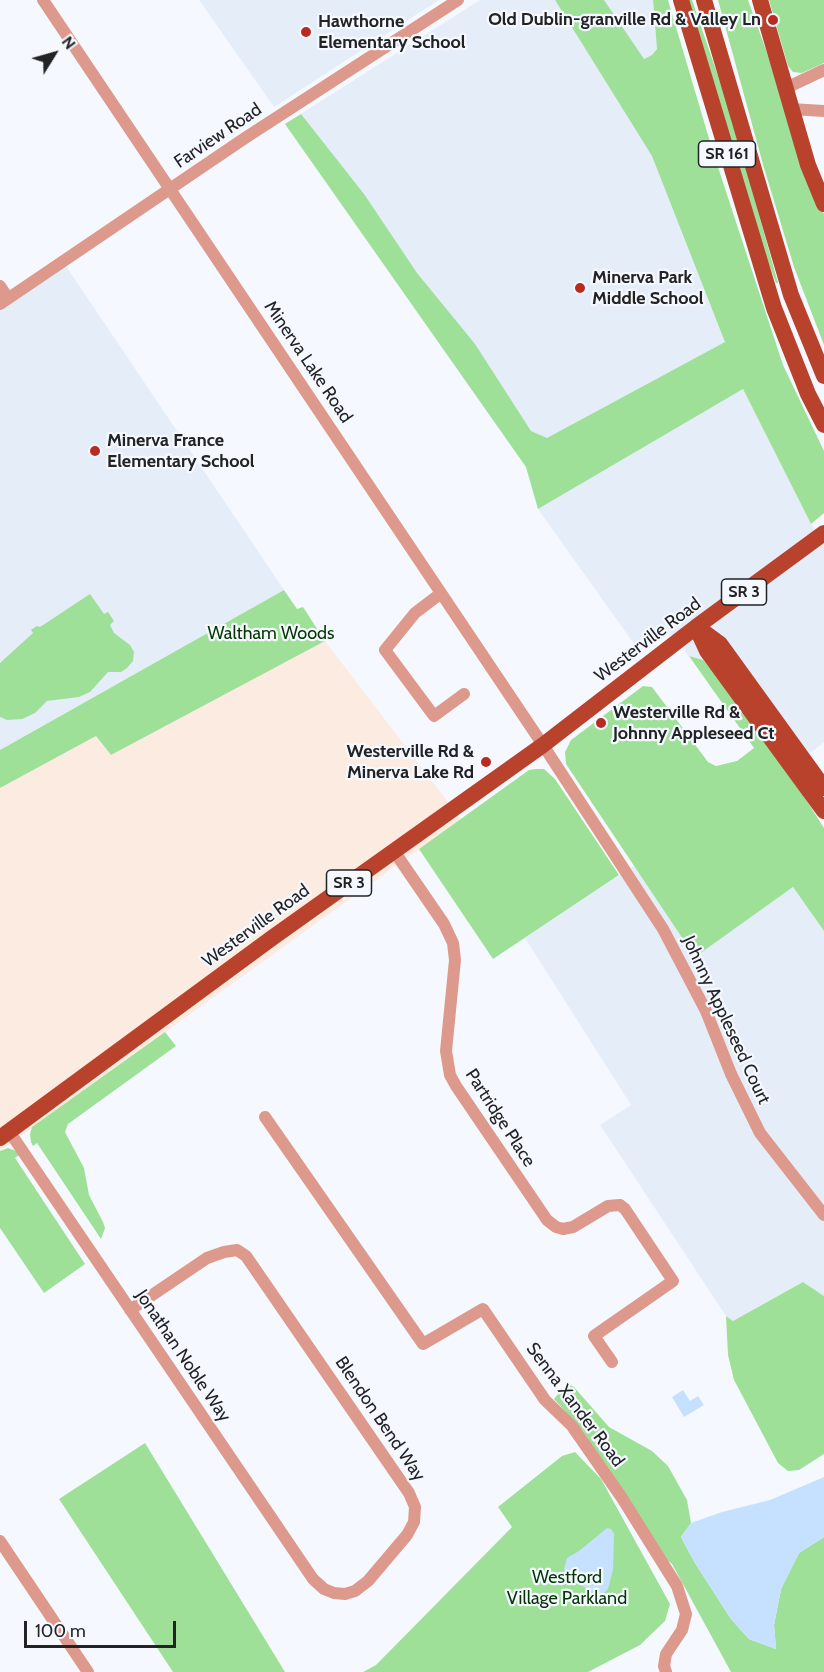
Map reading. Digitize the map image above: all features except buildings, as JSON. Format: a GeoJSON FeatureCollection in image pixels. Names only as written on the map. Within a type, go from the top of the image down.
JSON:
{"type":"FeatureCollection","features":[{"type":"Feature","properties":{"kind":"main road","name":"SR 161"},"geometry":{"type":"LineString","coordinates":[[681,0],[774,308],[808,394],[824,425]]}},
{"type":"Feature","properties":{"kind":"main road"},"geometry":{"type":"LineString","coordinates":[[695,0],[724,101],[736,113]]}},
{"type":"Feature","properties":{"kind":"main road","name":"SR 161"},"geometry":{"type":"LineString","coordinates":[[704,0],[791,295],[824,376]]}},
{"type":"Feature","properties":{"kind":"main road"},"geometry":{"type":"LineString","coordinates":[[759,0],[807,165],[824,204]]}},
{"type":"Feature","properties":{"kind":"main road","name":"Westerville Road"},"geometry":{"type":"LineString","coordinates":[[4,1135],[272,938],[543,745],[696,627],[824,533]]}},
{"type":"Feature","properties":{"kind":"main road"},"geometry":{"type":"LineString","coordinates":[[696,627],[720,644],[824,788]]}},
{"type":"Feature","properties":{"kind":"main road"},"geometry":{"type":"LineString","coordinates":[[696,627],[707,651],[824,811]]}},
{"type":"Feature","properties":{"kind":"street","name":"Minerva Lake Road"},"geometry":{"type":"LineString","coordinates":[[43,0],[543,745]]}},
{"type":"Feature","properties":{"kind":"street","name":"Farview Road"},"geometry":{"type":"LineString","coordinates":[[4,301],[245,138],[458,0]]}},
{"type":"Feature","properties":{"kind":"street"},"geometry":{"type":"LineString","coordinates":[[786,88],[824,70]]}},
{"type":"Feature","properties":{"kind":"street"},"geometry":{"type":"LineString","coordinates":[[791,109],[824,111]]}},
{"type":"Feature","properties":{"kind":"street"},"geometry":{"type":"LineString","coordinates":[[0,286],[4,301]]}},
{"type":"Feature","properties":{"kind":"street"},"geometry":{"type":"LineString","coordinates":[[440,594],[415,613],[385,650],[434,716],[464,694]]}},
{"type":"Feature","properties":{"kind":"street","name":"Johnny Appleseed Court"},"geometry":{"type":"LineString","coordinates":[[543,745],[663,929],[706,1011],[731,1074],[760,1133],[824,1215]]}},
{"type":"Feature","properties":{"kind":"street","name":"Partridge Place"},"geometry":{"type":"LineString","coordinates":[[394,851],[444,924],[453,943],[455,960],[446,1051],[450,1075],[456,1086],[541,1212],[556,1227],[563,1229],[573,1227],[614,1204],[625,1209],[673,1281],[594,1336],[612,1362]]}},
{"type":"Feature","properties":{"kind":"street","name":"Senna Xander Road"},"geometry":{"type":"LineString","coordinates":[[265,1117],[423,1344],[483,1309],[545,1400],[572,1425],[622,1498],[677,1586],[686,1614],[682,1630],[666,1654],[664,1666],[666,1672]]}},
{"type":"Feature","properties":{"kind":"street","name":"Jonathan Noble Way"},"geometry":{"type":"LineString","coordinates":[[4,1135],[130,1310],[313,1579],[324,1589],[334,1593]]}},
{"type":"Feature","properties":{"kind":"street","name":"Blendon Bend Way"},"geometry":{"type":"LineString","coordinates":[[130,1310],[207,1258],[224,1252],[237,1250],[246,1256],[255,1267],[409,1493],[415,1507],[414,1522],[407,1535],[368,1581],[355,1591],[345,1594],[334,1593]]}},
{"type":"Feature","properties":{"kind":"street"},"geometry":{"type":"LineString","coordinates":[[0,1541],[88,1672]]}},
{"type":"Feature","properties":{"kind":"shaded area","name":"Hawthorne Elementary School"},"geometry":{"type":"Polygon","coordinates":[[[199,0],[439,0],[274,107],[199,0]]]}},
{"type":"Feature","properties":{"kind":"shaded area","name":"Minerva Park Middle School"},"geometry":{"type":"Polygon","coordinates":[[[480,0],[653,0],[657,49],[644,59],[777,344],[530,481],[526,467],[285,124],[480,0]]]}},
{"type":"Feature","properties":{"kind":"shaded area","name":"Minerva France Elementary School"},"geometry":{"type":"Polygon","coordinates":[[[66,266],[284,590],[0,750],[0,311],[66,266]]]}},
{"type":"Feature","properties":{"kind":"shaded area"},"geometry":{"type":"Polygon","coordinates":[[[743,389],[811,524],[824,541],[824,742],[787,772],[703,660],[689,656],[667,630],[639,651],[538,509],[743,389]]]}},
{"type":"Feature","properties":{"kind":"shaded area"},"geometry":{"type":"Polygon","coordinates":[[[325,641],[461,819],[0,1151],[0,788],[96,736],[111,755],[325,641]]]}},
{"type":"Feature","properties":{"kind":"shaded area"},"geometry":{"type":"Polygon","coordinates":[[[635,865],[695,956],[793,887],[824,931],[824,1296],[803,1282],[733,1321],[726,1316],[600,1125],[631,1105],[525,938],[635,865]]]}},
{"type":"Feature","properties":{"kind":"green space"},"geometry":{"type":"Polygon","coordinates":[[[555,0],[604,0],[644,59],[657,49],[653,0],[668,0],[713,152],[783,365],[824,451],[824,513],[811,524],[743,389],[538,509],[526,467],[285,124],[301,114],[364,194],[417,273],[475,344],[531,431],[547,438],[725,342],[652,156],[555,0]]]}},
{"type":"Feature","properties":{"kind":"green space"},"geometry":{"type":"Polygon","coordinates":[[[687,0],[692,0],[731,114],[778,283],[776,283],[752,219],[687,0]]]}},
{"type":"Feature","properties":{"kind":"green space"},"geometry":{"type":"Polygon","coordinates":[[[718,0],[748,0],[814,197],[824,214],[824,345],[794,267],[718,0]]]}},
{"type":"Feature","properties":{"kind":"green space"},"geometry":{"type":"Polygon","coordinates":[[[769,0],[824,0],[824,63],[802,73],[793,72],[788,66],[769,0]]]}},
{"type":"Feature","properties":{"kind":"green space","name":"Waltham Woods"},"geometry":{"type":"Polygon","coordinates":[[[284,590],[297,609],[303,607],[325,641],[111,755],[96,736],[0,788],[0,750],[284,590]]]}},
{"type":"Feature","properties":{"kind":"green space"},"geometry":{"type":"Polygon","coordinates":[[[90,594],[104,614],[108,612],[114,621],[110,625],[114,633],[130,645],[134,652],[133,661],[121,672],[108,672],[90,692],[79,697],[47,701],[35,713],[22,719],[7,720],[0,717],[0,663],[33,633],[31,630],[37,626],[40,627],[90,594]]]}},
{"type":"Feature","properties":{"kind":"green space"},"geometry":{"type":"Polygon","coordinates":[[[689,656],[703,660],[710,668],[796,784],[824,828],[824,931],[793,887],[695,957],[566,764],[565,752],[571,740],[643,686],[652,687],[708,762],[716,766],[737,761],[754,748],[689,656]]]}},
{"type":"Feature","properties":{"kind":"green space"},"geometry":{"type":"Polygon","coordinates":[[[544,769],[555,779],[619,875],[493,959],[419,849],[529,770],[544,769]]]}},
{"type":"Feature","properties":{"kind":"green space"},"geometry":{"type":"Polygon","coordinates":[[[165,1032],[176,1046],[68,1124],[65,1132],[84,1168],[89,1195],[103,1222],[105,1228],[101,1239],[37,1143],[33,1146],[30,1134],[32,1127],[165,1032]]]}},
{"type":"Feature","properties":{"kind":"green space"},"geometry":{"type":"Polygon","coordinates":[[[8,1148],[19,1155],[15,1158],[85,1264],[44,1293],[0,1228],[0,1151],[8,1148]]]}},
{"type":"Feature","properties":{"kind":"green space"},"geometry":{"type":"Polygon","coordinates":[[[803,1282],[824,1296],[824,1454],[799,1470],[788,1471],[778,1463],[734,1380],[728,1355],[726,1316],[733,1321],[803,1282]]]}},
{"type":"Feature","properties":{"kind":"green space"},"geometry":{"type":"Polygon","coordinates":[[[567,1383],[574,1387],[609,1427],[652,1451],[668,1466],[687,1500],[691,1523],[681,1537],[731,1619],[749,1639],[776,1649],[774,1625],[781,1589],[799,1553],[824,1537],[824,1672],[731,1672],[672,1564],[663,1556],[583,1431],[554,1399],[567,1383]]]}},
{"type":"Feature","properties":{"kind":"green space"},"geometry":{"type":"Polygon","coordinates":[[[145,1443],[285,1672],[173,1672],[59,1499],[145,1443]]]}},
{"type":"Feature","properties":{"kind":"green space","name":"Westford Village Parkland"},"geometry":{"type":"Polygon","coordinates":[[[575,1452],[601,1479],[670,1604],[665,1621],[640,1645],[588,1672],[363,1672],[376,1665],[512,1527],[498,1507],[562,1456],[575,1452]]]}},
{"type":"Feature","properties":{"kind":"water"},"geometry":{"type":"Polygon","coordinates":[[[683,1390],[690,1401],[698,1396],[704,1405],[684,1417],[672,1397],[683,1390]]]}},
{"type":"Feature","properties":{"kind":"water"},"geometry":{"type":"Polygon","coordinates":[[[824,1477],[824,1537],[799,1553],[781,1589],[774,1625],[776,1649],[749,1639],[731,1619],[681,1537],[691,1523],[722,1512],[770,1500],[824,1477]]]}},
{"type":"Feature","properties":{"kind":"water"},"geometry":{"type":"Polygon","coordinates":[[[607,1528],[611,1529],[614,1534],[613,1569],[608,1589],[602,1595],[598,1595],[567,1577],[564,1569],[567,1558],[607,1528]]]}},
{"type":"Feature","properties":{"kind":"place","name":"Old Dublin-granville Rd & Valley Ln"},"geometry":{"type":"Point","coordinates":[773,20]}},
{"type":"Feature","properties":{"kind":"place","name":"Hawthorne Elementary School"},"geometry":{"type":"Point","coordinates":[306,32]}},
{"type":"Feature","properties":{"kind":"place","name":"Minerva Park Middle School"},"geometry":{"type":"Point","coordinates":[580,288]}},
{"type":"Feature","properties":{"kind":"place","name":"Minerva France Elementary School"},"geometry":{"type":"Point","coordinates":[95,451]}},
{"type":"Feature","properties":{"kind":"place","name":"Westerville Rd & Johnny Appleseed Ct"},"geometry":{"type":"Point","coordinates":[601,723]}},
{"type":"Feature","properties":{"kind":"place","name":"Westerville Rd & Minerva Lake Rd"},"geometry":{"type":"Point","coordinates":[486,762]}}]}
